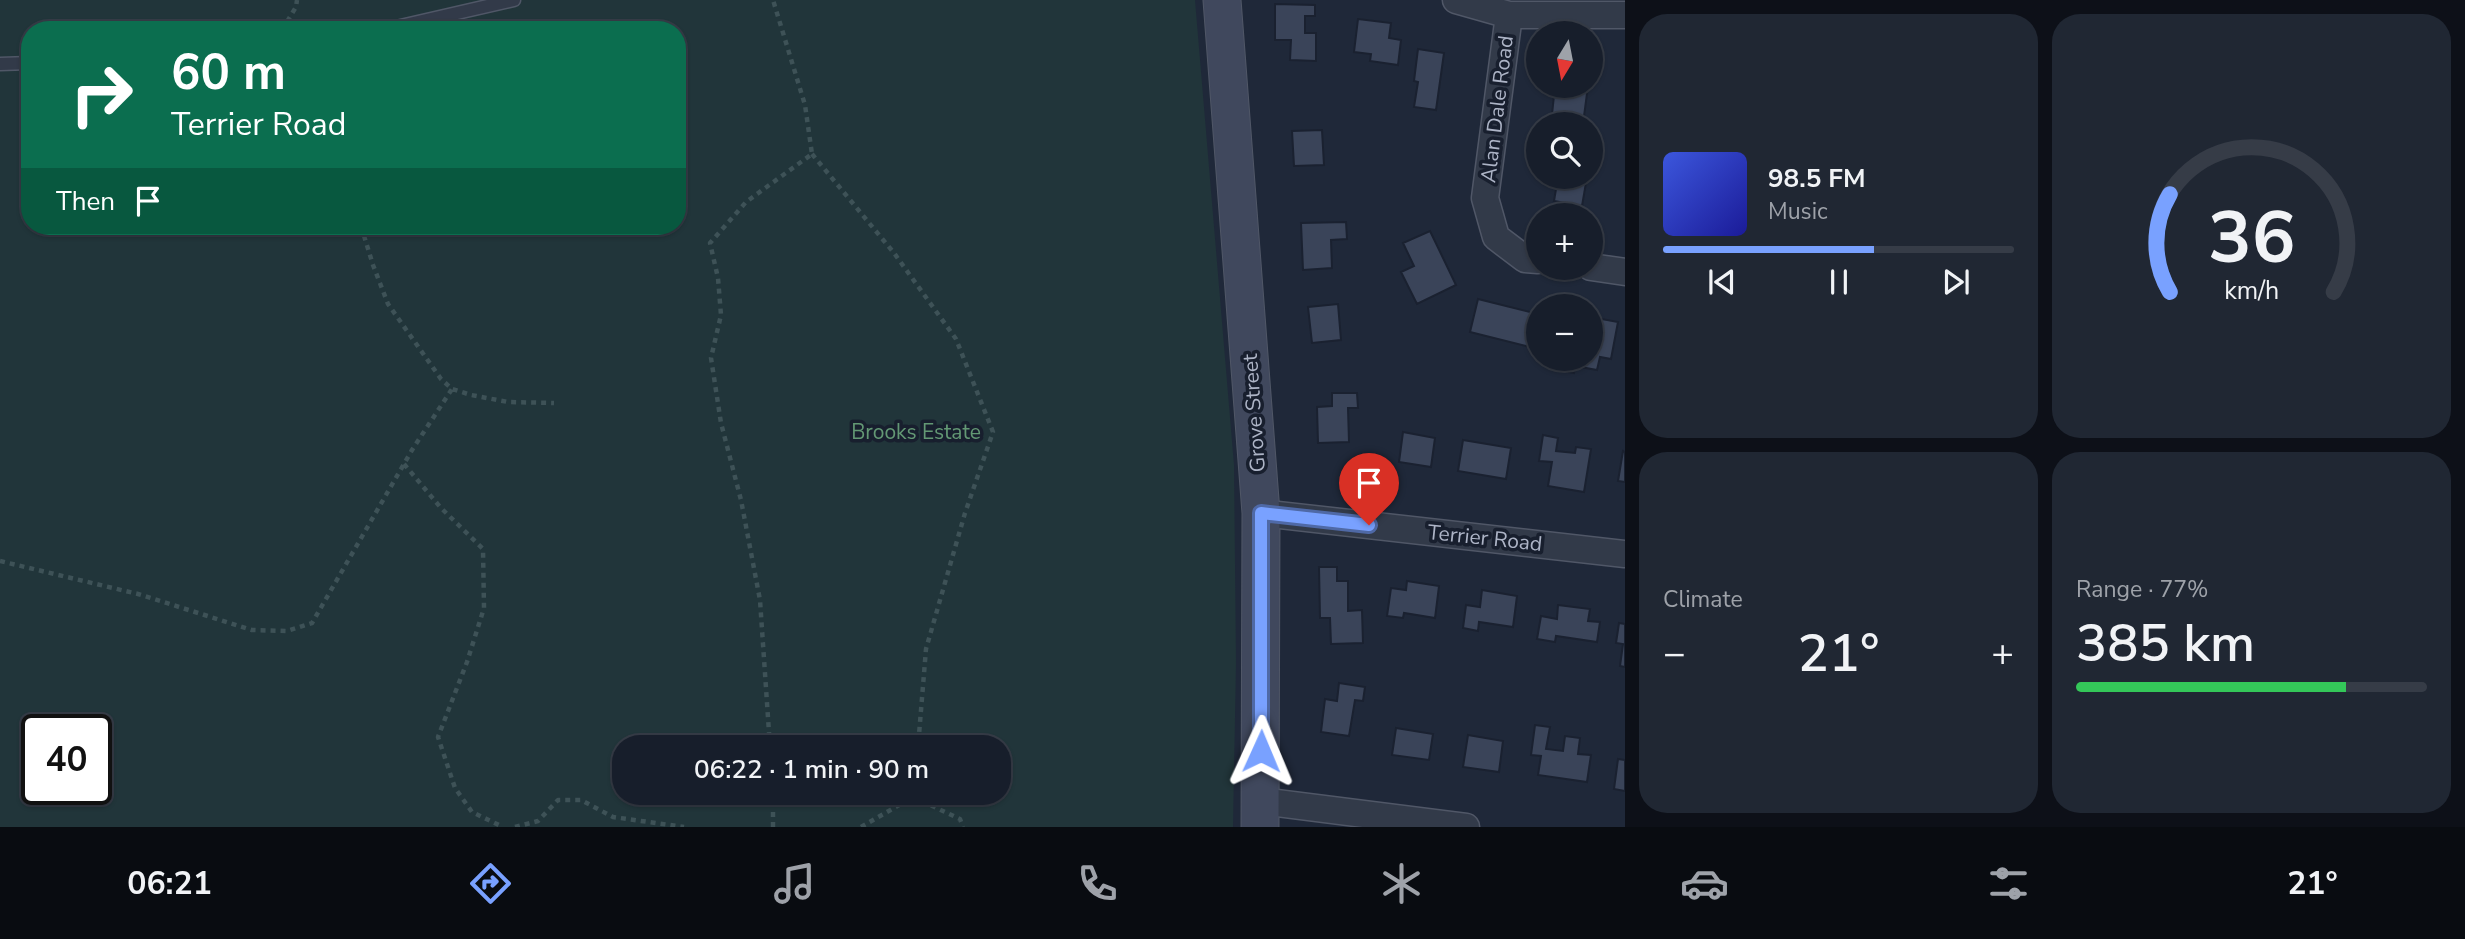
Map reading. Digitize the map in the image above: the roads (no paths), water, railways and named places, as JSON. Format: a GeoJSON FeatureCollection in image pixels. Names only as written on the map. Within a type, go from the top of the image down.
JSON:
{"type":"FeatureCollection","features":[{"type":"Feature","properties":{"kind":"street","name":"Grove Street"},"geometry":{"type":"LineString","coordinates":[[1222,0],[1261,513],[1260,814]]}},
{"type":"Feature","properties":{"kind":"street"},"geometry":{"type":"LineString","coordinates":[[1456,0],[1509,15],[1625,15]]}},
{"type":"Feature","properties":{"kind":"street","name":"Alan Dale Road"},"geometry":{"type":"LineString","coordinates":[[1509,15],[1485,198],[1496,237],[1526,259]]}},
{"type":"Feature","properties":{"kind":"street"},"geometry":{"type":"LineString","coordinates":[[1603,269],[1625,272]]}},
{"type":"Feature","properties":{"kind":"street","name":"Terrier Road"},"geometry":{"type":"LineString","coordinates":[[1261,513],[1625,554]]}},
{"type":"Feature","properties":{"kind":"street"},"geometry":{"type":"LineString","coordinates":[[1260,814],[1466,827]]}},
{"type":"Feature","properties":{"kind":"lane"},"geometry":{"type":"LineString","coordinates":[[422,21],[514,0]]}},
{"type":"Feature","properties":{"kind":"lane"},"geometry":{"type":"LineString","coordinates":[[0,64],[21,63]]}},
{"type":"Feature","properties":{"kind":"park label","name":"Brooks Estate"},"geometry":{"type":"Point","coordinates":[916,432]}}]}
